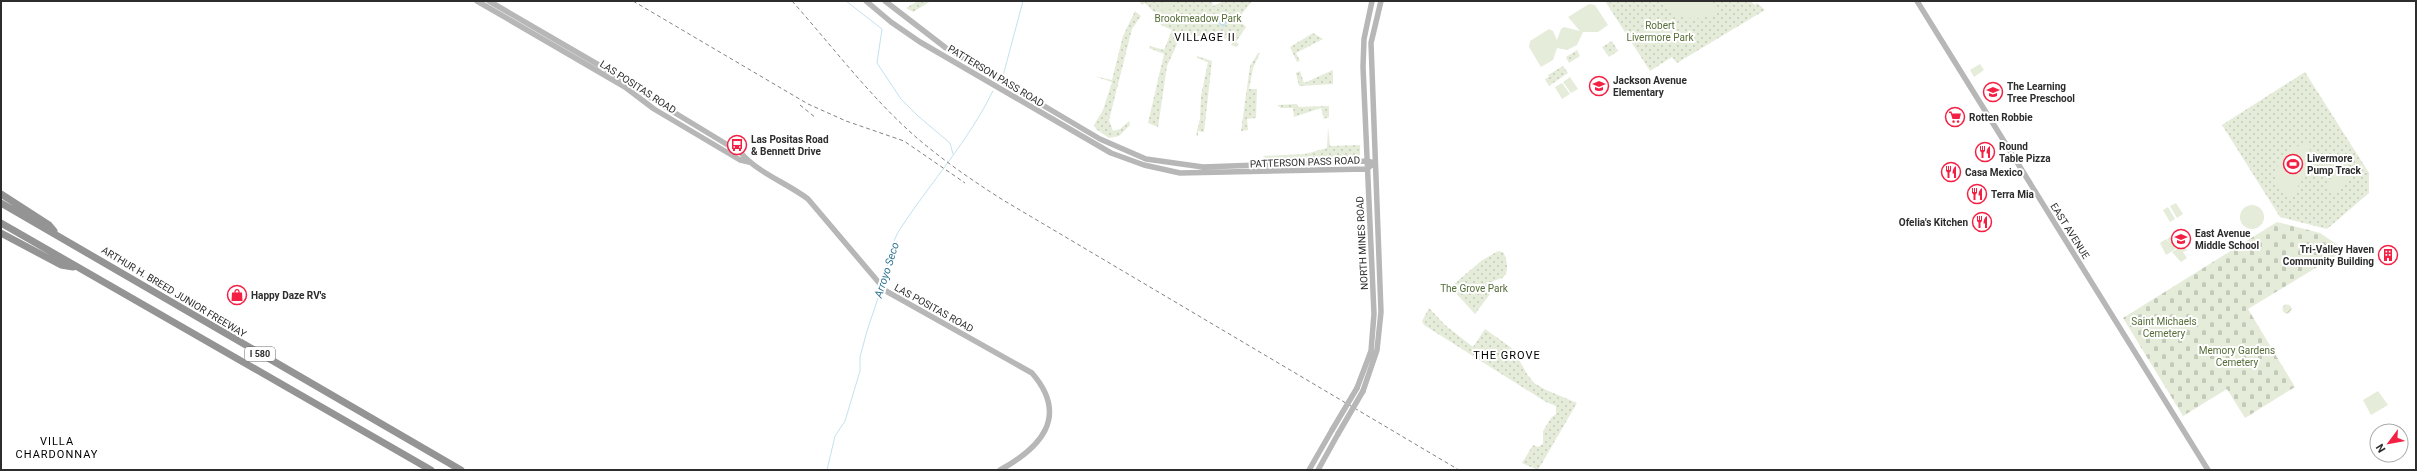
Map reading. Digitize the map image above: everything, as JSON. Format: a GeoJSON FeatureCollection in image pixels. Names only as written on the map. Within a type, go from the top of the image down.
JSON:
{"type":"FeatureCollection","features":[{"type":"Feature","properties":{"kind":"highway"},"geometry":{"type":"LineString","coordinates":[[1,194],[49,225],[60,237]]}},
{"type":"Feature","properties":{"kind":"highway","name":"ARTHUR H. BREED JUNIOR FREEWAY"},"geometry":{"type":"LineString","coordinates":[[1,203],[461,470]]}},
{"type":"Feature","properties":{"kind":"highway","name":"I 580"},"geometry":{"type":"LineString","coordinates":[[1,223],[432,470]]}},
{"type":"Feature","properties":{"kind":"highway"},"geometry":{"type":"LineString","coordinates":[[1,233],[61,265],[79,269]]}},
{"type":"Feature","properties":{"kind":"highway"},"geometry":{"type":"LineString","coordinates":[[397,451],[424,470]]}},
{"type":"Feature","properties":{"kind":"main road","name":"LAS POSITAS ROAD"},"geometry":{"type":"LineString","coordinates":[[477,1],[625,87],[654,109],[740,160],[749,162],[785,182],[808,200],[874,279],[892,295],[1023,367],[1040,382],[1048,400],[1049,410],[1048,420],[1043,435],[1032,449],[1000,470]]}},
{"type":"Feature","properties":{"kind":"main road","name":"LAS POSITAS ROAD"},"geometry":{"type":"LineString","coordinates":[[489,1],[628,82],[657,102],[741,152],[749,162]]}},
{"type":"Feature","properties":{"kind":"main road","name":"PATTERSON PASS ROAD"},"geometry":{"type":"LineString","coordinates":[[866,1],[892,23],[920,42],[1111,153],[1144,165],[1180,173],[1367,169],[1374,163]]}},
{"type":"Feature","properties":{"kind":"main road","name":"PATTERSON PASS ROAD"},"geometry":{"type":"LineString","coordinates":[[885,1],[946,48],[1100,139],[1146,159],[1203,167],[1367,161],[1374,163]]}},
{"type":"Feature","properties":{"kind":"main road","name":"NORTH MINES ROAD"},"geometry":{"type":"LineString","coordinates":[[1309,470],[1357,388],[1371,350],[1374,314],[1367,169],[1364,47],[1367,17],[1372,1]]}},
{"type":"Feature","properties":{"kind":"main road","name":"NORTH MINES ROAD"},"geometry":{"type":"LineString","coordinates":[[1318,470],[1363,390],[1377,350],[1381,312],[1374,163],[1371,43],[1381,1]]}},
{"type":"Feature","properties":{"kind":"main road","name":"EAST AVENUE"},"geometry":{"type":"LineString","coordinates":[[1918,1],[2208,470]]}},
{"type":"Feature","properties":{"kind":"green space"},"geometry":{"type":"Polygon","coordinates":[[[918,1],[931,1],[913,12],[906,8],[918,1]]]}},
{"type":"Feature","properties":{"kind":"green space","name":"Brookmeadow Park"},"geometry":{"type":"Polygon","coordinates":[[[1139,1],[1212,1],[1213,6],[1224,1],[1252,1],[1238,19],[1246,27],[1236,42],[1239,44],[1236,47],[1231,45],[1233,42],[1219,36],[1206,35],[1196,37],[1183,31],[1167,66],[1158,127],[1148,123],[1164,54],[1149,48],[1150,46],[1164,50],[1172,30],[1161,25],[1157,15],[1145,3],[1142,5],[1139,1]]]}},
{"type":"Feature","properties":{"kind":"green space"},"geometry":{"type":"Polygon","coordinates":[[[1165,1],[1171,1],[1173,4],[1161,11],[1158,5],[1165,1]]]}},
{"type":"Feature","properties":{"kind":"green space","name":"Robert Livermore Park"},"geometry":{"type":"Polygon","coordinates":[[[1605,1],[1750,1],[1755,5],[1757,3],[1765,10],[1677,63],[1672,57],[1650,71],[1605,1]]]}},
{"type":"Feature","properties":{"kind":"green space"},"geometry":{"type":"Polygon","coordinates":[[[1660,1],[1710,1],[1717,11],[1702,18],[1686,18],[1672,12],[1660,1]]]}},
{"type":"Feature","properties":{"kind":"green space"},"geometry":{"type":"Polygon","coordinates":[[[1589,4],[1595,5],[1608,25],[1598,32],[1583,32],[1577,45],[1567,50],[1557,48],[1553,60],[1541,67],[1529,47],[1530,41],[1549,29],[1553,31],[1557,40],[1561,29],[1564,27],[1580,31],[1568,17],[1589,4]]]}},
{"type":"Feature","properties":{"kind":"green space"},"geometry":{"type":"Polygon","coordinates":[[[1175,7],[1178,12],[1166,19],[1163,14],[1175,7]]]}},
{"type":"Feature","properties":{"kind":"green space"},"geometry":{"type":"Polygon","coordinates":[[[1135,11],[1141,16],[1132,29],[1109,120],[1113,131],[1120,129],[1129,121],[1130,125],[1119,136],[1109,138],[1096,129],[1094,125],[1103,110],[1112,82],[1094,76],[1112,80],[1123,36],[1135,11]]]}},
{"type":"Feature","properties":{"kind":"green space"},"geometry":{"type":"Polygon","coordinates":[[[1313,33],[1323,39],[1296,53],[1300,61],[1297,62],[1290,47],[1313,33]]]}},
{"type":"Feature","properties":{"kind":"green space"},"geometry":{"type":"Polygon","coordinates":[[[1612,41],[1618,51],[1609,57],[1602,47],[1612,41]]]}},
{"type":"Feature","properties":{"kind":"green space"},"geometry":{"type":"Polygon","coordinates":[[[1577,50],[1580,56],[1569,63],[1566,57],[1577,50]]]}},
{"type":"Feature","properties":{"kind":"green space"},"geometry":{"type":"Polygon","coordinates":[[[1258,53],[1260,53],[1253,68],[1249,89],[1257,89],[1256,118],[1247,119],[1248,130],[1241,131],[1250,66],[1258,53]]]}},
{"type":"Feature","properties":{"kind":"green space"},"geometry":{"type":"Polygon","coordinates":[[[1197,56],[1212,61],[1204,132],[1198,131],[1198,136],[1196,135],[1200,119],[1201,96],[1208,62],[1197,58],[1197,56]]]}},
{"type":"Feature","properties":{"kind":"green space"},"geometry":{"type":"Polygon","coordinates":[[[1980,64],[1984,70],[1974,77],[1970,70],[1980,64]]]}},
{"type":"Feature","properties":{"kind":"green space"},"geometry":{"type":"Polygon","coordinates":[[[1563,66],[1568,73],[1549,86],[1545,79],[1549,77],[1548,75],[1563,66]]]}},
{"type":"Feature","properties":{"kind":"green space"},"geometry":{"type":"Polygon","coordinates":[[[1333,70],[1333,84],[1299,86],[1296,73],[1300,71],[1304,83],[1333,70]]]}},
{"type":"Feature","properties":{"kind":"green space"},"geometry":{"type":"Polygon","coordinates":[[[2305,72],[2369,173],[2369,193],[2327,229],[2280,217],[2222,125],[2305,72]]]}},
{"type":"Feature","properties":{"kind":"green space"},"geometry":{"type":"Polygon","coordinates":[[[1570,77],[1578,89],[1571,93],[1563,82],[1570,77]]]}},
{"type":"Feature","properties":{"kind":"green space"},"geometry":{"type":"Polygon","coordinates":[[[1562,83],[1570,94],[1562,99],[1555,87],[1562,83]]]}},
{"type":"Feature","properties":{"kind":"green space"},"geometry":{"type":"Polygon","coordinates":[[[1297,104],[1298,107],[1329,106],[1329,117],[1324,119],[1321,108],[1294,117],[1293,108],[1281,108],[1277,105],[1297,104]]]}},
{"type":"Feature","properties":{"kind":"green space"},"geometry":{"type":"Polygon","coordinates":[[[1328,127],[1330,146],[1360,145],[1360,155],[1357,157],[1267,160],[1263,156],[1305,154],[1327,148],[1328,127]]]}},
{"type":"Feature","properties":{"kind":"green space","name":"Livermore Pump Track"},"geometry":{"type":"Polygon","coordinates":[[[2305,142],[2313,155],[2304,178],[2290,197],[2275,180],[2279,158],[2305,142]]]}},
{"type":"Feature","properties":{"kind":"green space"},"geometry":{"type":"Polygon","coordinates":[[[2331,156],[2337,164],[2332,168],[2335,173],[2346,169],[2351,177],[2349,181],[2335,192],[2326,186],[2333,175],[2329,171],[2324,175],[2317,168],[2321,160],[2331,156]]]}},
{"type":"Feature","properties":{"kind":"green space"},"geometry":{"type":"Polygon","coordinates":[[[2176,203],[2183,214],[2177,218],[2170,206],[2176,203]]]}},
{"type":"Feature","properties":{"kind":"green space"},"geometry":{"type":"Polygon","coordinates":[[[2252,205],[2257,206],[2263,212],[2263,222],[2257,228],[2252,229],[2247,228],[2241,222],[2240,217],[2241,212],[2247,206],[2252,205]]]}},
{"type":"Feature","properties":{"kind":"green space"},"geometry":{"type":"Polygon","coordinates":[[[2168,207],[2175,219],[2170,222],[2163,210],[2168,207]]]}},
{"type":"Feature","properties":{"kind":"green space"},"geometry":{"type":"Polygon","coordinates":[[[2277,222],[2320,233],[2345,250],[2248,309],[2295,387],[2245,418],[2227,389],[2183,416],[2123,318],[2277,222]]]}},
{"type":"Feature","properties":{"kind":"green space"},"geometry":{"type":"Polygon","coordinates":[[[2173,235],[2176,240],[2179,238],[2183,244],[2166,255],[2160,243],[2166,239],[2170,244],[2167,239],[2173,235]]]}},
{"type":"Feature","properties":{"kind":"green space"},"geometry":{"type":"Polygon","coordinates":[[[2183,245],[2187,250],[2183,252],[2187,258],[2181,262],[2172,252],[2183,245]]]}},
{"type":"Feature","properties":{"kind":"green space","name":"The Grove Park"},"geometry":{"type":"Polygon","coordinates":[[[1498,251],[1503,252],[1507,262],[1505,276],[1492,282],[1493,290],[1475,314],[1453,290],[1453,285],[1481,261],[1498,251]]]}},
{"type":"Feature","properties":{"kind":"green space"},"geometry":{"type":"Polygon","coordinates":[[[2287,304],[2292,309],[2287,314],[2282,309],[2287,304]]]}},
{"type":"Feature","properties":{"kind":"green space","name":"THE GROVE"},"geometry":{"type":"Polygon","coordinates":[[[1429,308],[1445,325],[1473,347],[1485,329],[1513,349],[1527,374],[1534,383],[1546,390],[1577,403],[1538,470],[1522,463],[1533,445],[1538,447],[1543,444],[1543,431],[1551,418],[1556,414],[1556,406],[1546,402],[1424,325],[1422,321],[1429,308]]]}},
{"type":"Feature","properties":{"kind":"green space"},"geometry":{"type":"Polygon","coordinates":[[[2378,391],[2388,405],[2371,415],[2363,400],[2378,391]]]}},
{"type":"Feature","properties":{"kind":"water"},"geometry":{"type":"Polygon","coordinates":[[[1226,14],[1231,18],[1223,27],[1218,23],[1226,14]]]}},
{"type":"Feature","properties":{"kind":"waterway"},"geometry":{"type":"LineString","coordinates":[[846,1],[882,29],[877,63],[901,99],[918,116],[950,143],[953,154]]}},
{"type":"Feature","properties":{"kind":"waterway","name":"Arroyo Seco"},"geometry":{"type":"LineString","coordinates":[[1003,76],[1023,1]]}},
{"type":"Feature","properties":{"kind":"waterway","name":"Arroyo Seco"},"geometry":{"type":"LineString","coordinates":[[883,284],[892,246],[898,232],[962,143],[993,91]]}},
{"type":"Feature","properties":{"kind":"waterway","name":"Arroyo Seco"},"geometry":{"type":"LineString","coordinates":[[827,470],[835,436],[845,421],[860,371],[860,357],[881,289]]}},
{"type":"Feature","properties":{"kind":"railway"},"geometry":{"type":"LineString","coordinates":[[633,1],[808,104],[846,121],[904,141],[965,183]]}},
{"type":"Feature","properties":{"kind":"railway"},"geometry":{"type":"LineString","coordinates":[[792,1],[853,72],[900,123],[938,155],[981,186],[1459,470]]}},
{"type":"Feature","properties":{"kind":"railway"},"geometry":{"type":"LineString","coordinates":[[800,105],[816,118]]}},
{"type":"Feature","properties":{"kind":"place","name":"Jackson Avenue Elementary"},"geometry":{"type":"Point","coordinates":[1599,86]}},
{"type":"Feature","properties":{"kind":"place","name":"The Learning Tree Preschool"},"geometry":{"type":"Point","coordinates":[1993,92]}},
{"type":"Feature","properties":{"kind":"place","name":"Rotten Robbie"},"geometry":{"type":"Point","coordinates":[1955,117]}},
{"type":"Feature","properties":{"kind":"place","name":"Las Positas Road & Bennett Drive"},"geometry":{"type":"Point","coordinates":[737,145]}},
{"type":"Feature","properties":{"kind":"place","name":"Round Table Pizza"},"geometry":{"type":"Point","coordinates":[1985,152]}},
{"type":"Feature","properties":{"kind":"place","name":"Livermore Pump Track"},"geometry":{"type":"Point","coordinates":[2293,164]}},
{"type":"Feature","properties":{"kind":"place","name":"Casa Mexico"},"geometry":{"type":"Point","coordinates":[1951,172]}},
{"type":"Feature","properties":{"kind":"place","name":"Terra Mia"},"geometry":{"type":"Point","coordinates":[1977,194]}},
{"type":"Feature","properties":{"kind":"place","name":"Ofelia's Kitchen"},"geometry":{"type":"Point","coordinates":[1982,222]}},
{"type":"Feature","properties":{"kind":"place","name":"East Avenue Middle School"},"geometry":{"type":"Point","coordinates":[2181,239]}},
{"type":"Feature","properties":{"kind":"place","name":"Tri-Valley Haven Community Building"},"geometry":{"type":"Point","coordinates":[2388,255]}},
{"type":"Feature","properties":{"kind":"place","name":"Happy Daze RV's"},"geometry":{"type":"Point","coordinates":[237,295]}},
{"type":"Feature","properties":{"kind":"district","name":"VILLAGE II"},"geometry":{"type":"Point","coordinates":[1205,37]}},
{"type":"Feature","properties":{"kind":"district","name":"THE GROVE"},"geometry":{"type":"Point","coordinates":[1507,355]}},
{"type":"Feature","properties":{"kind":"district","name":"VILLA CHARDONNAY"},"geometry":{"type":"Point","coordinates":[57,447]}},
{"type":"Feature","properties":{"kind":"park label","name":"Saint Michaels Cemetery"},"geometry":{"type":"Point","coordinates":[2164,326]}},
{"type":"Feature","properties":{"kind":"park label","name":"Memory Gardens Cemetery"},"geometry":{"type":"Point","coordinates":[2237,356]}}]}
